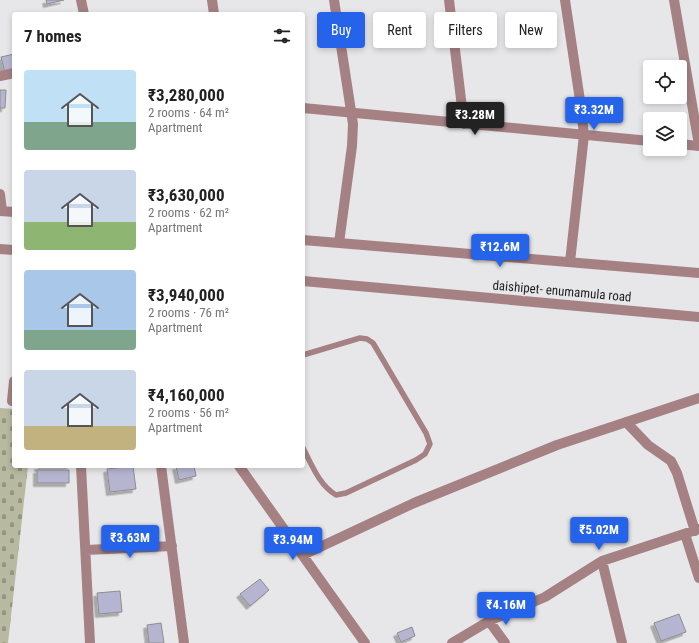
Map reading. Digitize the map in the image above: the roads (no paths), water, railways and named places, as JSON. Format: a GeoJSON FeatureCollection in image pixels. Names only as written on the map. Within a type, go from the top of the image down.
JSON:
{"type":"FeatureCollection","features":[{"type":"Feature","properties":{"kind":"street"},"geometry":{"type":"LineString","coordinates":[[81,0],[84,12]]}},
{"type":"Feature","properties":{"kind":"street"},"geometry":{"type":"LineString","coordinates":[[212,0],[214,12]]}},
{"type":"Feature","properties":{"kind":"street"},"geometry":{"type":"LineString","coordinates":[[334,0],[351,113],[352,146],[339,243]]}},
{"type":"Feature","properties":{"kind":"street"},"geometry":{"type":"LineString","coordinates":[[448,0],[464,124]]}},
{"type":"Feature","properties":{"kind":"street"},"geometry":{"type":"LineString","coordinates":[[565,0],[584,135],[570,262]]}},
{"type":"Feature","properties":{"kind":"street"},"geometry":{"type":"LineString","coordinates":[[674,0],[699,146],[687,145]]}},
{"type":"Feature","properties":{"kind":"street"},"geometry":{"type":"LineString","coordinates":[[0,76],[12,73]]}},
{"type":"Feature","properties":{"kind":"street"},"geometry":{"type":"LineString","coordinates":[[305,108],[643,140]]}},
{"type":"Feature","properties":{"kind":"street"},"geometry":{"type":"LineString","coordinates":[[0,194],[1,211],[12,212]]}},
{"type":"Feature","properties":{"kind":"street"},"geometry":{"type":"LineString","coordinates":[[305,240],[699,273]]}},
{"type":"Feature","properties":{"kind":"street"},"geometry":{"type":"LineString","coordinates":[[0,249],[12,250]]}},
{"type":"Feature","properties":{"kind":"street","name":"daishipet- enumamula road"},"geometry":{"type":"LineString","coordinates":[[305,281],[699,317]]}},
{"type":"Feature","properties":{"kind":"street"},"geometry":{"type":"LineString","coordinates":[[303,555],[414,503],[557,445],[699,398]]}},
{"type":"Feature","properties":{"kind":"street"},"geometry":{"type":"LineString","coordinates":[[452,643],[489,621],[545,597],[602,561],[697,530],[677,473],[671,461],[648,445],[626,422]]}},
{"type":"Feature","properties":{"kind":"street"},"geometry":{"type":"LineString","coordinates":[[81,468],[90,643]]}},
{"type":"Feature","properties":{"kind":"street"},"geometry":{"type":"LineString","coordinates":[[161,468],[184,643]]}},
{"type":"Feature","properties":{"kind":"street"},"geometry":{"type":"LineString","coordinates":[[240,468],[365,643]]}},
{"type":"Feature","properties":{"kind":"street"},"geometry":{"type":"LineString","coordinates":[[685,534],[699,578]]}},
{"type":"Feature","properties":{"kind":"street"},"geometry":{"type":"LineString","coordinates":[[86,550],[172,546]]}},
{"type":"Feature","properties":{"kind":"street"},"geometry":{"type":"LineString","coordinates":[[602,561],[622,643]]}},
{"type":"Feature","properties":{"kind":"street"},"geometry":{"type":"LineString","coordinates":[[489,621],[505,643]]}},
{"type":"Feature","properties":{"kind":"lane"},"geometry":{"type":"LineString","coordinates":[[305,354],[351,340],[367,339],[373,343],[426,433],[430,444],[425,454],[416,460],[346,493],[336,495],[322,484],[305,452]]}}]}
